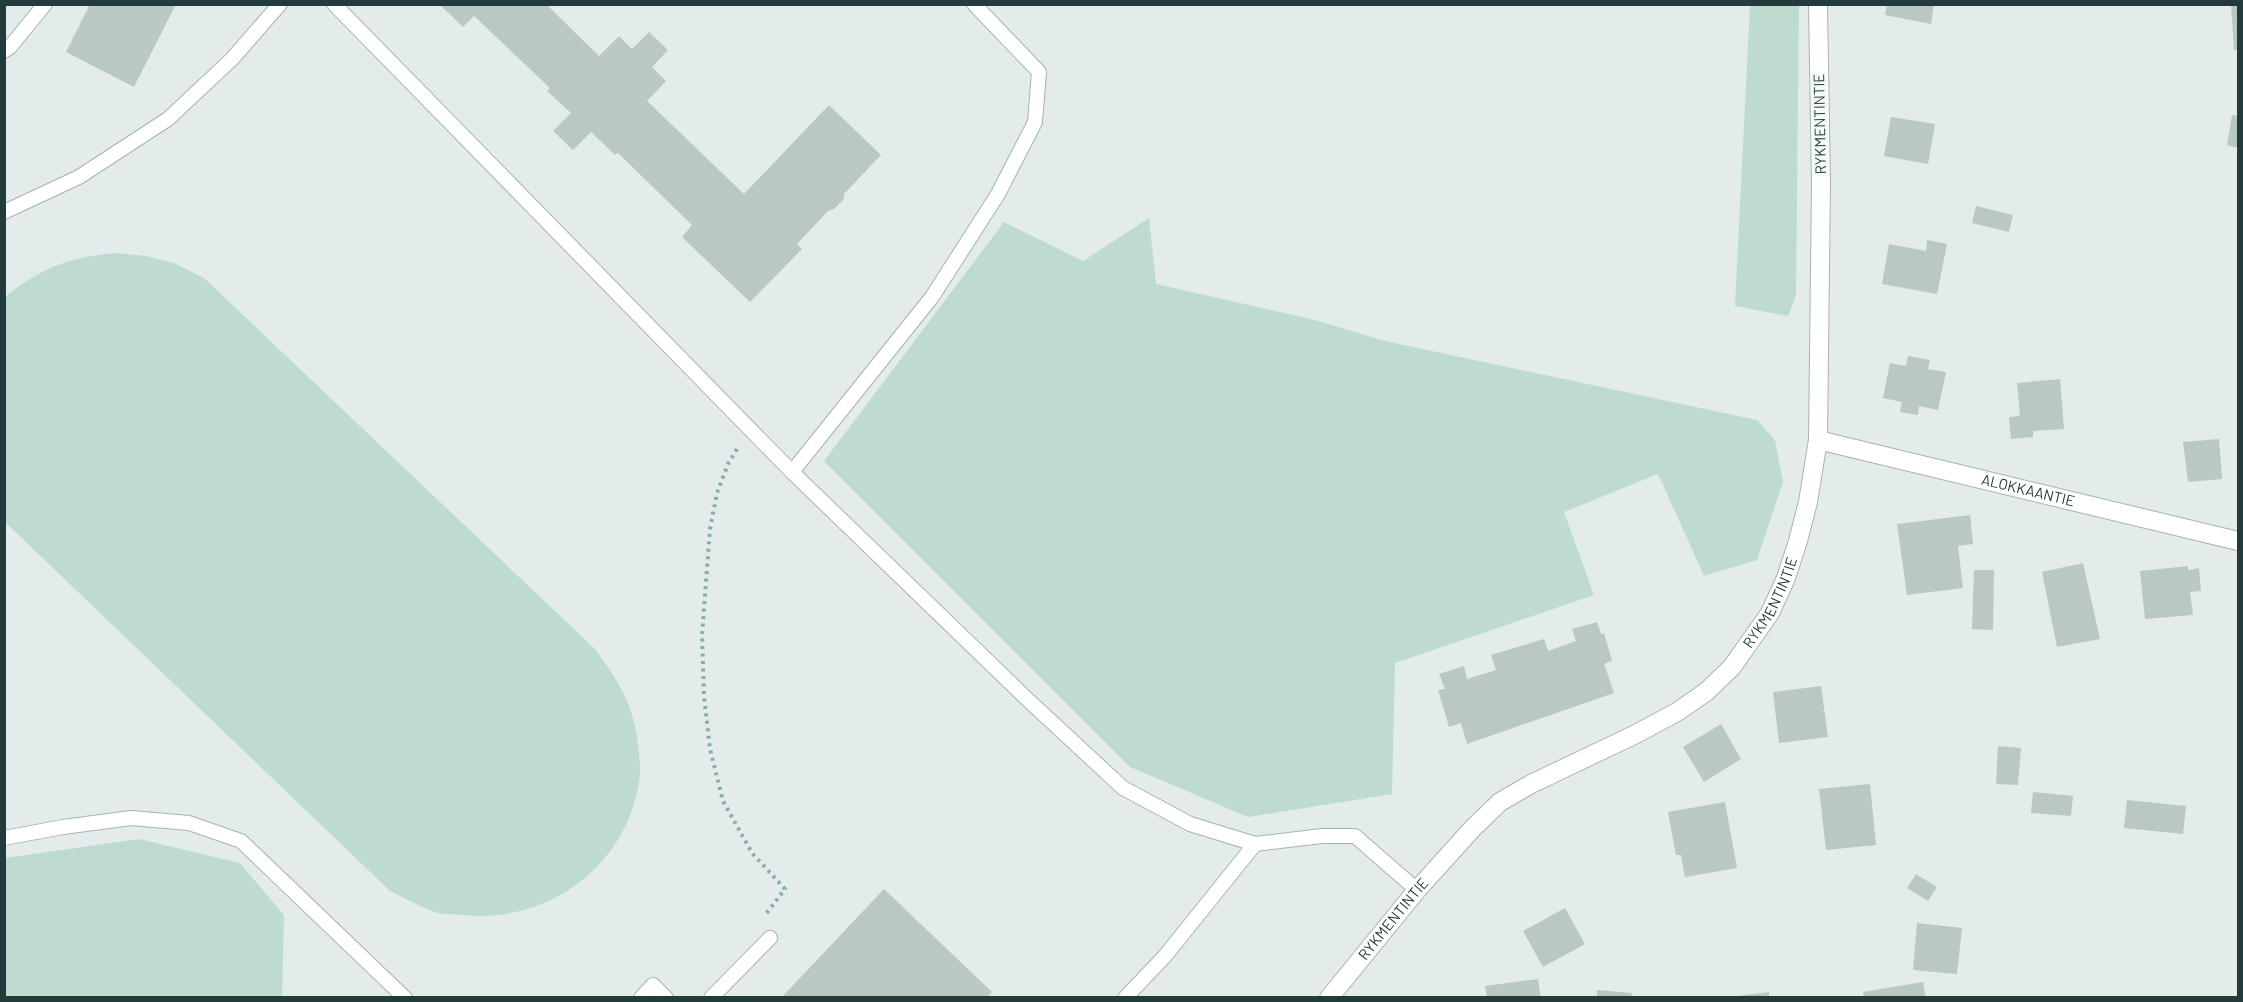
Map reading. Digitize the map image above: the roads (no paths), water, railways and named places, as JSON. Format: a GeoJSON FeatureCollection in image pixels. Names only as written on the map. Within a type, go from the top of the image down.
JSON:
{"type":"FeatureCollection","features":[{"type":"Feature","properties":{"kind":"street","name":"RYKMENTINTIE"},"geometry":{"type":"LineString","coordinates":[[1329,998],[1417,890],[1473,828],[1500,802],[1531,784],[1634,735],[1677,712],[1706,692],[1732,667],[1770,613],[1786,578],[1808,502],[1818,440],[1821,183],[1818,4]]}},
{"type":"Feature","properties":{"kind":"street","name":"ALOKKAANTIE"},"geometry":{"type":"LineString","coordinates":[[1818,440],[2238,541]]}},
{"type":"Feature","properties":{"kind":"lane"},"geometry":{"type":"LineString","coordinates":[[4,51],[10,47],[45,4]]}},
{"type":"Feature","properties":{"kind":"lane"},"geometry":{"type":"LineString","coordinates":[[4,212],[79,177],[168,119],[232,59],[280,4]]}},
{"type":"Feature","properties":{"kind":"lane"},"geometry":{"type":"LineString","coordinates":[[334,4],[792,472],[1027,699],[1123,788],[1190,824],[1255,844],[1322,836],[1355,836],[1417,890]]}},
{"type":"Feature","properties":{"kind":"lane"},"geometry":{"type":"LineString","coordinates":[[792,472],[932,297],[998,194],[1035,123],[1039,72],[974,4]]}},
{"type":"Feature","properties":{"kind":"lane"},"geometry":{"type":"LineString","coordinates":[[4,200],[20,204]]}},
{"type":"Feature","properties":{"kind":"lane"},"geometry":{"type":"LineString","coordinates":[[4,838],[131,818],[189,822],[241,841],[405,998]]}},
{"type":"Feature","properties":{"kind":"lane"},"geometry":{"type":"LineString","coordinates":[[1125,998],[1165,956],[1255,844]]}},
{"type":"Feature","properties":{"kind":"lane"},"geometry":{"type":"LineString","coordinates":[[711,998],[770,938]]}},
{"type":"Feature","properties":{"kind":"lane"},"geometry":{"type":"LineString","coordinates":[[641,998],[653,985],[666,998]]}}]}
